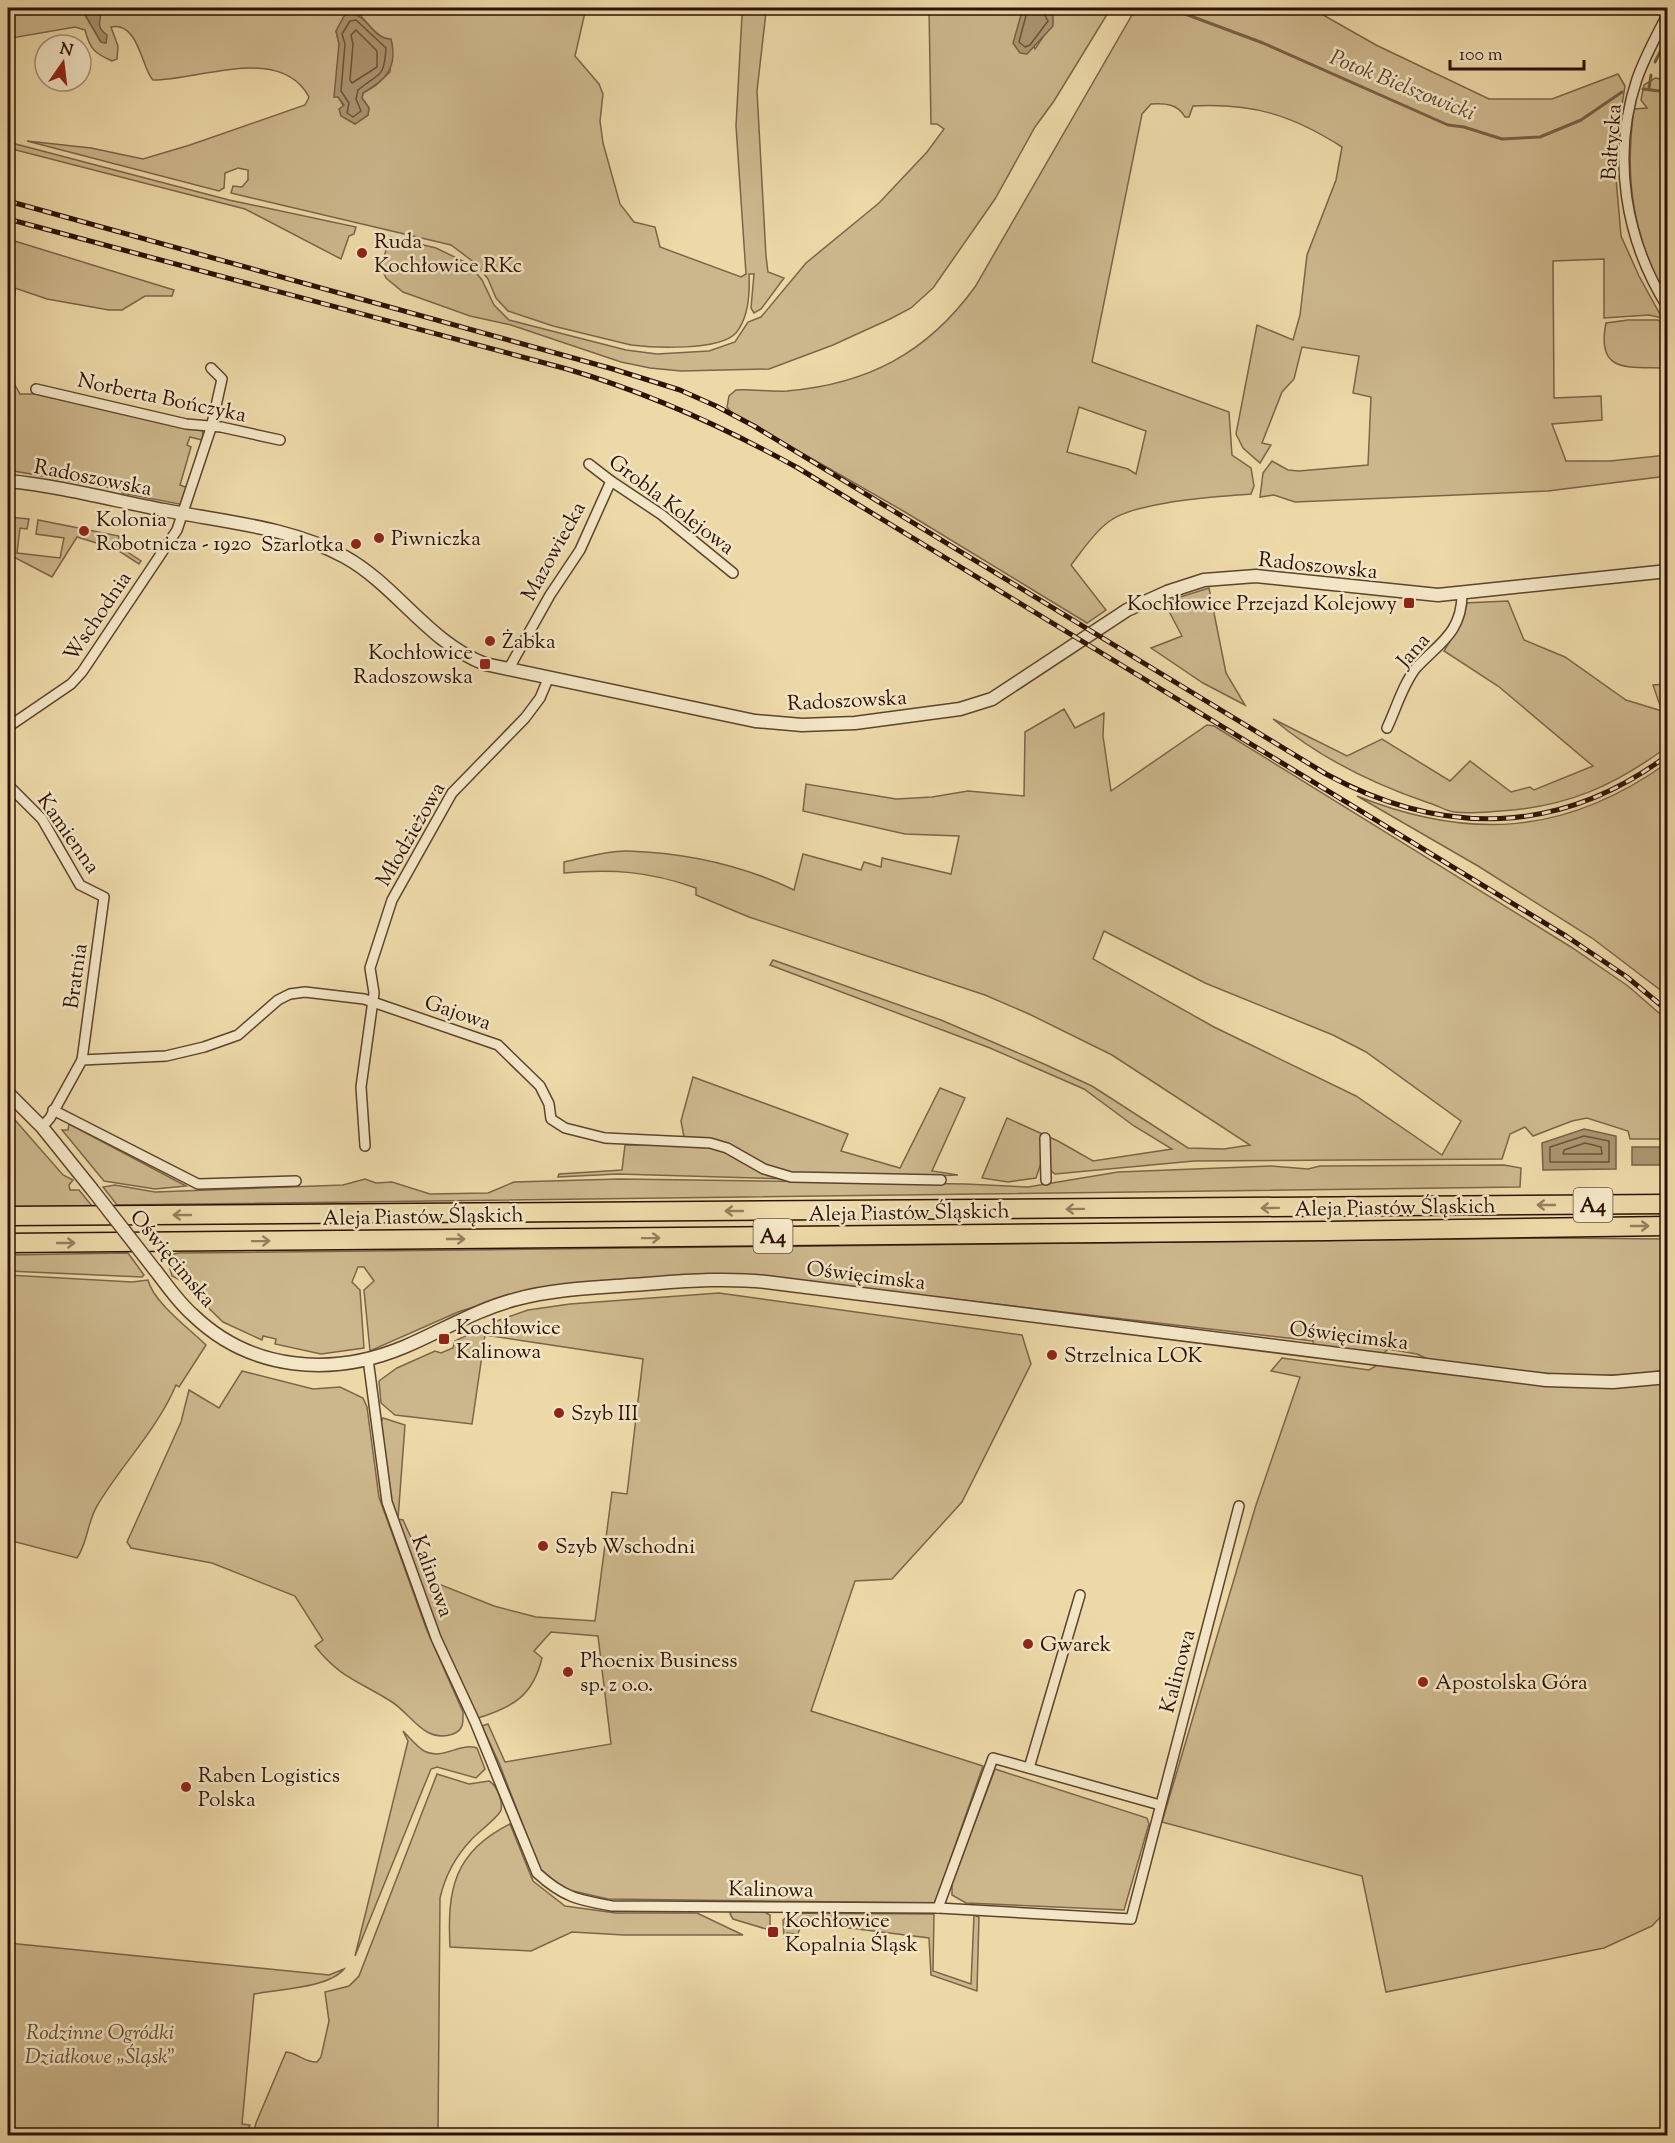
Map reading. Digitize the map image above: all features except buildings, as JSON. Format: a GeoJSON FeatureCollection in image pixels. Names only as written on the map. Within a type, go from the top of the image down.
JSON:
{"type":"FeatureCollection","features":[{"type":"Feature","properties":{"kind":"highway","name":"Aleja Piastów Śląskich"},"geometry":{"type":"LineString","coordinates":[[8,1216],[1668,1204]]}},
{"type":"Feature","properties":{"kind":"highway","name":"Aleja Piastów Śląskich"},"geometry":{"type":"LineString","coordinates":[[8,1243],[1317,1232],[1668,1226]]}},
{"type":"Feature","properties":{"kind":"street","name":"Bałtycka"},"geometry":{"type":"LineString","coordinates":[[1668,13],[1646,54],[1633,92],[1624,162],[1625,190],[1633,232],[1649,274],[1668,308]]}},
{"type":"Feature","properties":{"kind":"street","name":"Wschodnia"},"geometry":{"type":"LineString","coordinates":[[8,727],[62,691],[82,672],[177,530],[211,428],[222,379],[219,373],[211,368]]}},
{"type":"Feature","properties":{"kind":"street","name":"Norberta Bończyka"},"geometry":{"type":"LineString","coordinates":[[36,389],[211,428],[221,427],[280,440]]}},
{"type":"Feature","properties":{"kind":"street","name":"Grobla Kolejowa"},"geometry":{"type":"LineString","coordinates":[[589,464],[611,482],[662,515],[733,573]]}},
{"type":"Feature","properties":{"kind":"street","name":"Radoszowska"},"geometry":{"type":"LineString","coordinates":[[8,481],[289,535],[330,550],[365,571],[449,645],[471,659],[548,679],[755,721],[802,725],[855,723],[960,709],[992,699],[1128,610],[1167,592],[1204,580],[1256,576],[1392,592],[1462,594],[1668,571]]}},
{"type":"Feature","properties":{"kind":"street","name":"Mazowiecka"},"geometry":{"type":"LineString","coordinates":[[508,670],[550,595],[580,550],[611,482]]}},
{"type":"Feature","properties":{"kind":"street","name":"Jana"},"geometry":{"type":"LineString","coordinates":[[1387,728],[1413,674],[1442,646],[1451,631],[1460,608],[1462,594]]}},
{"type":"Feature","properties":{"kind":"street","name":"Młodzieżowa"},"geometry":{"type":"LineString","coordinates":[[365,1146],[361,1073],[373,1001],[372,959],[392,900],[452,793],[525,718],[540,698],[548,679]]}},
{"type":"Feature","properties":{"kind":"street","name":"Kamienna"},"geometry":{"type":"LineString","coordinates":[[8,785],[42,819],[80,885],[104,897]]}},
{"type":"Feature","properties":{"kind":"street","name":"Bratnia"},"geometry":{"type":"LineString","coordinates":[[82,1060],[104,897]]}},
{"type":"Feature","properties":{"kind":"street","name":"Gajowa"},"geometry":{"type":"LineString","coordinates":[[82,1060],[166,1056],[204,1047],[238,1035],[278,1000],[290,994],[305,992],[373,1001],[498,1045],[540,1086],[549,1104],[551,1119],[565,1128],[618,1140],[710,1143],[727,1148],[764,1169],[791,1177],[941,1180]]}},
{"type":"Feature","properties":{"kind":"street"},"geometry":{"type":"LineString","coordinates":[[42,1127],[82,1060]]}},
{"type":"Feature","properties":{"kind":"street","name":"Oświęcimska"},"geometry":{"type":"LineString","coordinates":[[8,1093],[42,1127],[193,1316],[246,1352],[294,1365],[341,1364],[368,1359],[409,1345],[483,1310],[526,1296],[567,1290],[723,1280],[766,1282],[1546,1380],[1614,1382],[1668,1377]]}},
{"type":"Feature","properties":{"kind":"street"},"geometry":{"type":"LineString","coordinates":[[53,1110],[198,1185],[296,1181]]}},
{"type":"Feature","properties":{"kind":"street"},"geometry":{"type":"LineString","coordinates":[[1045,1138],[1047,1180]]}},
{"type":"Feature","properties":{"kind":"street","name":"Kalinowa"},"geometry":{"type":"LineString","coordinates":[[368,1359],[387,1502],[436,1638],[475,1722],[537,1873],[557,1892],[579,1901],[612,1906],[938,1908],[1131,1919],[1239,1506]]}},
{"type":"Feature","properties":{"kind":"street"},"geometry":{"type":"LineString","coordinates":[[1029,1768],[1080,1595]]}},
{"type":"Feature","properties":{"kind":"street"},"geometry":{"type":"LineString","coordinates":[[938,1908],[993,1758],[1160,1805]]}},
{"type":"Feature","properties":{"kind":"green space"},"geometry":{"type":"Polygon","coordinates":[[[8,8],[85,8],[84,13],[101,42],[98,23],[101,8],[586,8],[575,56],[599,84],[603,94],[600,121],[603,143],[620,204],[634,222],[655,227],[660,247],[741,277],[746,274],[736,126],[742,15],[744,8],[783,8],[766,12],[757,91],[768,272],[784,278],[761,309],[754,313],[751,308],[754,274],[749,274],[749,297],[744,320],[736,333],[716,343],[686,347],[631,345],[553,326],[508,311],[496,298],[488,279],[475,263],[451,245],[231,193],[233,186],[242,187],[248,180],[248,170],[238,168],[225,173],[224,188],[219,191],[27,141],[91,148],[143,159],[305,105],[309,97],[296,81],[279,72],[260,68],[216,71],[153,80],[134,38],[120,27],[111,27],[118,46],[117,59],[112,61],[94,50],[93,33],[86,33],[85,30],[75,27],[12,38],[8,8]],[[359,14],[343,23],[336,31],[339,43],[338,97],[355,124],[368,115],[369,108],[362,98],[363,93],[375,86],[390,72],[391,40],[378,34],[359,14]]]}},
{"type":"Feature","properties":{"kind":"green space"},"geometry":{"type":"Polygon","coordinates":[[[929,8],[1023,8],[1020,14],[1035,49],[1049,28],[1048,11],[1041,8],[1111,8],[1054,101],[1035,127],[995,199],[933,288],[911,308],[890,319],[833,345],[769,369],[681,371],[621,362],[511,325],[470,316],[403,292],[386,278],[381,267],[390,237],[436,248],[469,264],[482,280],[494,305],[509,320],[626,350],[657,354],[709,351],[735,342],[748,322],[761,317],[806,263],[879,203],[927,152],[944,129],[937,124],[931,124],[929,8]]]}},
{"type":"Feature","properties":{"kind":"green space"},"geometry":{"type":"Polygon","coordinates":[[[1136,8],[1311,8],[1376,45],[1489,99],[1552,99],[1618,74],[1625,86],[1614,155],[1621,236],[1662,318],[1649,315],[1604,318],[1604,259],[1553,261],[1554,398],[1601,396],[1602,420],[1552,424],[1566,461],[1610,461],[1667,455],[1667,476],[1548,491],[1295,502],[1274,495],[1260,497],[1263,473],[1272,461],[1288,470],[1299,471],[1368,465],[1371,397],[1353,393],[1359,356],[1302,347],[1294,379],[1282,392],[1262,443],[1271,445],[1260,463],[1243,448],[1236,434],[1257,325],[1293,340],[1300,315],[1307,255],[1336,180],[1342,147],[1306,127],[1271,113],[1235,107],[1193,106],[1189,117],[1185,117],[1179,109],[1171,105],[1151,104],[1142,114],[1092,362],[1229,412],[1232,455],[1251,468],[1254,486],[1251,494],[1176,501],[1136,510],[1119,516],[1102,527],[1071,565],[1106,610],[1087,623],[905,512],[731,412],[727,407],[729,396],[736,390],[787,391],[816,387],[844,381],[893,361],[916,347],[937,330],[975,287],[1136,8]],[[1079,407],[1067,452],[1128,469],[1136,474],[1146,431],[1079,407]]]}},
{"type":"Feature","properties":{"kind":"green space"},"geometry":{"type":"Polygon","coordinates":[[[1655,78],[1667,80],[1667,300],[1646,253],[1634,207],[1631,184],[1631,135],[1634,109],[1647,108],[1641,100],[1644,85],[1655,78]]]}},
{"type":"Feature","properties":{"kind":"green space"},"geometry":{"type":"Polygon","coordinates":[[[8,142],[229,200],[356,227],[354,234],[349,236],[341,259],[245,209],[8,148],[8,142]]]}},
{"type":"Feature","properties":{"kind":"green space"},"geometry":{"type":"Polygon","coordinates":[[[8,239],[174,290],[172,296],[145,296],[122,310],[109,310],[47,299],[15,288],[15,295],[8,302],[8,239]]]}},
{"type":"Feature","properties":{"kind":"green space"},"geometry":{"type":"Polygon","coordinates":[[[1658,320],[1667,327],[1667,368],[1629,367],[1611,360],[1606,352],[1604,340],[1606,323],[1658,320]]]}},
{"type":"Feature","properties":{"kind":"green space"},"geometry":{"type":"Polygon","coordinates":[[[15,385],[20,394],[35,394],[203,431],[202,440],[190,437],[187,445],[191,447],[180,485],[188,488],[184,505],[122,493],[122,490],[8,470],[8,386],[15,385]]]}},
{"type":"Feature","properties":{"kind":"green space"},"geometry":{"type":"Polygon","coordinates":[[[8,517],[29,519],[27,529],[20,528],[17,553],[60,558],[64,538],[36,534],[38,520],[119,536],[117,545],[141,561],[139,564],[116,549],[77,537],[52,577],[8,554],[8,517]]]}},
{"type":"Feature","properties":{"kind":"green space"},"geometry":{"type":"Polygon","coordinates":[[[1209,588],[1226,673],[1245,705],[1203,683],[1151,648],[1182,636],[1164,602],[1209,588]]]}},
{"type":"Feature","properties":{"kind":"green space"},"geometry":{"type":"Polygon","coordinates":[[[1508,601],[1524,640],[1565,657],[1626,700],[1662,711],[1653,685],[1667,684],[1667,747],[1609,783],[1568,799],[1524,809],[1460,813],[1408,795],[1347,768],[1308,745],[1273,719],[1347,756],[1382,739],[1450,781],[1470,761],[1511,792],[1530,787],[1534,790],[1593,766],[1498,686],[1444,651],[1457,629],[1464,603],[1508,601]]]}},
{"type":"Feature","properties":{"kind":"green space"},"geometry":{"type":"Polygon","coordinates":[[[1064,709],[1075,728],[1104,713],[1103,736],[1111,791],[1207,725],[1214,726],[1571,947],[1628,986],[1667,1020],[1667,1139],[1630,1139],[1628,1131],[1587,1118],[1572,1121],[1533,1136],[1525,1127],[1510,1134],[1502,1159],[1194,1161],[1055,1174],[1041,1163],[1036,1178],[1008,1182],[982,1178],[1007,1118],[1058,1141],[1093,1161],[1172,1149],[1134,1126],[1084,1089],[990,1048],[770,965],[773,960],[941,1020],[1044,1064],[1092,1086],[1188,1148],[1224,1149],[1250,1145],[1112,1055],[985,995],[749,917],[696,895],[696,888],[679,882],[630,873],[599,871],[564,873],[564,862],[604,853],[628,851],[671,854],[713,862],[734,867],[794,890],[803,854],[861,870],[864,862],[881,867],[882,858],[951,874],[959,836],[905,834],[803,811],[806,784],[896,799],[932,797],[968,791],[1024,796],[1025,732],[1064,709]],[[1104,931],[1093,959],[1214,1027],[1356,1096],[1442,1155],[1461,1121],[1366,1052],[1333,1035],[1205,983],[1104,931]]]}},
{"type":"Feature","properties":{"kind":"green space"},"geometry":{"type":"Polygon","coordinates":[[[1667,763],[1667,995],[1592,938],[1478,866],[1357,796],[1439,820],[1478,824],[1516,823],[1554,817],[1592,805],[1629,787],[1667,763]]]}},
{"type":"Feature","properties":{"kind":"green space"},"geometry":{"type":"Polygon","coordinates":[[[693,1077],[848,1134],[841,1151],[900,1168],[940,1088],[965,1098],[932,1171],[958,1175],[804,1176],[760,1164],[713,1140],[684,1137],[681,1121],[693,1077]]]}},
{"type":"Feature","properties":{"kind":"green space"},"geometry":{"type":"Polygon","coordinates":[[[8,1112],[63,1175],[73,1180],[69,1185],[70,1190],[79,1190],[92,1206],[8,1207],[8,1112]]]}},
{"type":"Feature","properties":{"kind":"green space"},"geometry":{"type":"Polygon","coordinates":[[[69,1124],[186,1186],[155,1189],[104,1181],[62,1130],[68,1130],[69,1124]]]}},
{"type":"Feature","properties":{"kind":"green space"},"geometry":{"type":"Polygon","coordinates":[[[625,1145],[697,1145],[719,1149],[790,1179],[618,1174],[558,1177],[559,1174],[622,1170],[625,1145]]]}},
{"type":"Feature","properties":{"kind":"green space"},"geometry":{"type":"Polygon","coordinates":[[[1504,1165],[1521,1168],[1520,1187],[117,1205],[103,1187],[115,1185],[155,1192],[343,1185],[365,1179],[376,1183],[392,1182],[430,1194],[488,1193],[514,1182],[620,1179],[1028,1187],[1118,1172],[1271,1166],[1308,1169],[1320,1166],[1504,1165]]]}},
{"type":"Feature","properties":{"kind":"green space"},"geometry":{"type":"Polygon","coordinates":[[[1555,1238],[1667,1239],[1667,1370],[1637,1374],[1548,1374],[1430,1360],[1417,1354],[1388,1349],[1383,1354],[1313,1345],[1313,1341],[781,1279],[515,1294],[458,1312],[370,1351],[364,1290],[374,1281],[364,1267],[358,1267],[352,1282],[360,1290],[364,1348],[321,1354],[275,1344],[276,1339],[263,1336],[262,1340],[223,1322],[180,1280],[172,1276],[166,1256],[178,1253],[1555,1238]]]}},
{"type":"Feature","properties":{"kind":"green space"},"geometry":{"type":"Polygon","coordinates":[[[128,1253],[144,1275],[142,1277],[8,1271],[8,1255],[128,1253]]]}},
{"type":"Feature","properties":{"kind":"green space"},"geometry":{"type":"Polygon","coordinates":[[[8,1275],[132,1282],[148,1280],[157,1297],[173,1315],[206,1345],[179,1387],[176,1385],[159,1417],[97,1506],[77,1558],[8,1540],[8,1275]]]}},
{"type":"Feature","properties":{"kind":"green space"},"geometry":{"type":"Polygon","coordinates":[[[719,1293],[1022,1335],[1031,1364],[962,1502],[892,1579],[855,1581],[811,1711],[983,1766],[935,1903],[608,1899],[564,1889],[540,1869],[499,1763],[482,1726],[488,1724],[505,1762],[611,1744],[598,1636],[551,1632],[534,1651],[542,1658],[527,1691],[502,1709],[478,1718],[438,1637],[389,1499],[380,1424],[383,1418],[405,1425],[398,1519],[403,1520],[431,1581],[494,1606],[536,1617],[595,1621],[612,1492],[627,1494],[643,1359],[485,1335],[472,1424],[395,1415],[381,1403],[379,1381],[397,1368],[435,1351],[441,1353],[453,1348],[455,1341],[494,1322],[528,1310],[570,1304],[719,1293]]]}},
{"type":"Feature","properties":{"kind":"green space"},"geometry":{"type":"Polygon","coordinates":[[[1282,1358],[1369,1370],[1379,1364],[1577,1387],[1667,1383],[1668,1909],[1652,1926],[1604,1948],[1386,1992],[1362,1876],[1162,1822],[1256,1505],[1300,1377],[1271,1371],[1282,1358]]]}},
{"type":"Feature","properties":{"kind":"green space"},"geometry":{"type":"Polygon","coordinates":[[[242,1371],[313,1389],[340,1387],[363,1398],[367,1407],[379,1497],[426,1628],[463,1712],[462,1725],[457,1732],[443,1736],[427,1732],[392,1702],[350,1678],[333,1665],[315,1646],[323,1640],[295,1596],[212,1563],[131,1548],[127,1542],[181,1422],[189,1390],[219,1408],[242,1371]]]}},
{"type":"Feature","properties":{"kind":"green space"},"geometry":{"type":"Polygon","coordinates":[[[403,1731],[421,1749],[431,1753],[444,1753],[464,1747],[477,1748],[485,1769],[476,1778],[437,1767],[431,1769],[355,1956],[408,1741],[403,1731]]]}},
{"type":"Feature","properties":{"kind":"green space"},"geometry":{"type":"Polygon","coordinates":[[[995,1769],[1147,1818],[1149,1824],[1124,1910],[966,1903],[952,1895],[952,1884],[995,1769]]]}},
{"type":"Feature","properties":{"kind":"green space"},"geometry":{"type":"Polygon","coordinates":[[[437,1774],[469,1784],[489,1781],[497,1790],[501,1807],[496,1817],[471,1840],[456,1860],[448,1874],[440,1898],[438,2135],[253,2135],[286,2052],[313,2062],[317,2062],[321,2057],[329,2021],[325,1992],[349,1986],[359,1976],[437,1774]]]}},
{"type":"Feature","properties":{"kind":"green space"},"geometry":{"type":"Polygon","coordinates":[[[510,1824],[533,1881],[565,1906],[616,1913],[697,1913],[743,1935],[624,1935],[572,1932],[531,1951],[450,1947],[450,1907],[458,1874],[477,1847],[491,1835],[510,1824]]]}},
{"type":"Feature","properties":{"kind":"green space"},"geometry":{"type":"Polygon","coordinates":[[[732,1911],[764,1912],[770,1915],[770,1925],[766,1929],[733,1919],[730,1914],[732,1911]]]}},
{"type":"Feature","properties":{"kind":"green space"},"geometry":{"type":"Polygon","coordinates":[[[791,1913],[934,1914],[933,1971],[971,1984],[974,1915],[979,1917],[977,1991],[931,1975],[929,1938],[802,1922],[798,1934],[787,1933],[784,1937],[783,1920],[791,1913]]]}},
{"type":"Feature","properties":{"kind":"green space","name":"Rodzinne Ogródki Działkowe „Śląsk”"},"geometry":{"type":"Polygon","coordinates":[[[8,1943],[329,1975],[344,1969],[337,1975],[315,1984],[254,1994],[242,2124],[250,2125],[245,2135],[8,2135],[8,1943]]]}},
{"type":"Feature","properties":{"kind":"water"},"geometry":{"type":"Polygon","coordinates":[[[85,8],[101,8],[99,25],[107,35],[106,43],[101,42],[84,13],[85,8]]]}},
{"type":"Feature","properties":{"kind":"water"},"geometry":{"type":"Polygon","coordinates":[[[1023,8],[1041,8],[1053,15],[1053,26],[1027,54],[1020,53],[1013,43],[1023,8]]]}},
{"type":"Feature","properties":{"kind":"water"},"geometry":{"type":"Polygon","coordinates":[[[351,13],[362,18],[380,36],[391,39],[393,49],[391,65],[384,78],[363,93],[362,98],[369,108],[368,115],[355,124],[341,116],[339,109],[344,105],[338,97],[334,97],[339,44],[336,31],[344,16],[351,13]]]}},
{"type":"Feature","properties":{"kind":"water"},"geometry":{"type":"Polygon","coordinates":[[[1584,1129],[1616,1136],[1616,1169],[1543,1170],[1542,1143],[1584,1129]]]}},
{"type":"Feature","properties":{"kind":"water"},"geometry":{"type":"Polygon","coordinates":[[[1632,1147],[1667,1147],[1667,1165],[1632,1165],[1632,1147]]]}},
{"type":"Feature","properties":{"kind":"waterway","name":"Potok Bielszowicki"},"geometry":{"type":"LineString","coordinates":[[1169,8],[1263,43],[1448,125],[1464,127],[1502,139],[1540,137],[1581,120],[1622,92]]}},
{"type":"Feature","properties":{"kind":"waterway","name":"Potok Bielszowicki"},"geometry":{"type":"LineString","coordinates":[[1655,62],[1668,36]]}},
{"type":"Feature","properties":{"kind":"waterway","name":"Potok Bielszowicki"},"geometry":{"type":"LineString","coordinates":[[1649,88],[1651,75]]}},
{"type":"Feature","properties":{"kind":"waterway","name":"Potok Bielszowicki"},"geometry":{"type":"LineString","coordinates":[[1643,89],[1668,92]]}},
{"type":"Feature","properties":{"kind":"railway"},"geometry":{"type":"LineString","coordinates":[[8,201],[613,369],[680,390],[754,426],[1326,774],[1370,795],[1413,809],[1457,817],[1500,818],[1543,813],[1585,801],[1627,782],[1668,755]]}},
{"type":"Feature","properties":{"kind":"railway"},"geometry":{"type":"LineString","coordinates":[[8,219],[567,369],[657,400],[714,425],[798,468],[1566,936],[1627,977],[1668,1011]]}},
{"type":"Feature","properties":{"kind":"place","name":"Ruda Kochłowice RKc"},"geometry":{"type":"Point","coordinates":[362,253]}},
{"type":"Feature","properties":{"kind":"place","name":"Kolonia Robotnicza - 1920"},"geometry":{"type":"Point","coordinates":[84,531]}},
{"type":"Feature","properties":{"kind":"place","name":"Piwniczka"},"geometry":{"type":"Point","coordinates":[379,538]}},
{"type":"Feature","properties":{"kind":"place","name":"Szarlotka"},"geometry":{"type":"Point","coordinates":[356,544]}},
{"type":"Feature","properties":{"kind":"place","name":"Kochłowice Przejazd Kolejowy"},"geometry":{"type":"Point","coordinates":[1409,603]}},
{"type":"Feature","properties":{"kind":"place","name":"Żabka"},"geometry":{"type":"Point","coordinates":[490,641]}},
{"type":"Feature","properties":{"kind":"place","name":"Kochłowice Radoszowska"},"geometry":{"type":"Point","coordinates":[485,664]}},
{"type":"Feature","properties":{"kind":"place","name":"Kochłowice Kalinowa"},"geometry":{"type":"Point","coordinates":[444,1339]}},
{"type":"Feature","properties":{"kind":"place","name":"Strzelnica LOK"},"geometry":{"type":"Point","coordinates":[1052,1355]}},
{"type":"Feature","properties":{"kind":"place","name":"Szyb III"},"geometry":{"type":"Point","coordinates":[559,1413]}},
{"type":"Feature","properties":{"kind":"place","name":"Szyb Wschodni"},"geometry":{"type":"Point","coordinates":[543,1546]}},
{"type":"Feature","properties":{"kind":"place","name":"Gwarek"},"geometry":{"type":"Point","coordinates":[1028,1644]}},
{"type":"Feature","properties":{"kind":"place","name":"Phoenix Business sp. z o.o."},"geometry":{"type":"Point","coordinates":[568,1672]}},
{"type":"Feature","properties":{"kind":"place","name":"Apostolska Góra"},"geometry":{"type":"Point","coordinates":[1423,1682]}},
{"type":"Feature","properties":{"kind":"place","name":"Raben Logistics Polska"},"geometry":{"type":"Point","coordinates":[186,1787]}},
{"type":"Feature","properties":{"kind":"place","name":"Kochłowice Kopalnia Śląsk"},"geometry":{"type":"Point","coordinates":[773,1932]}}]}
